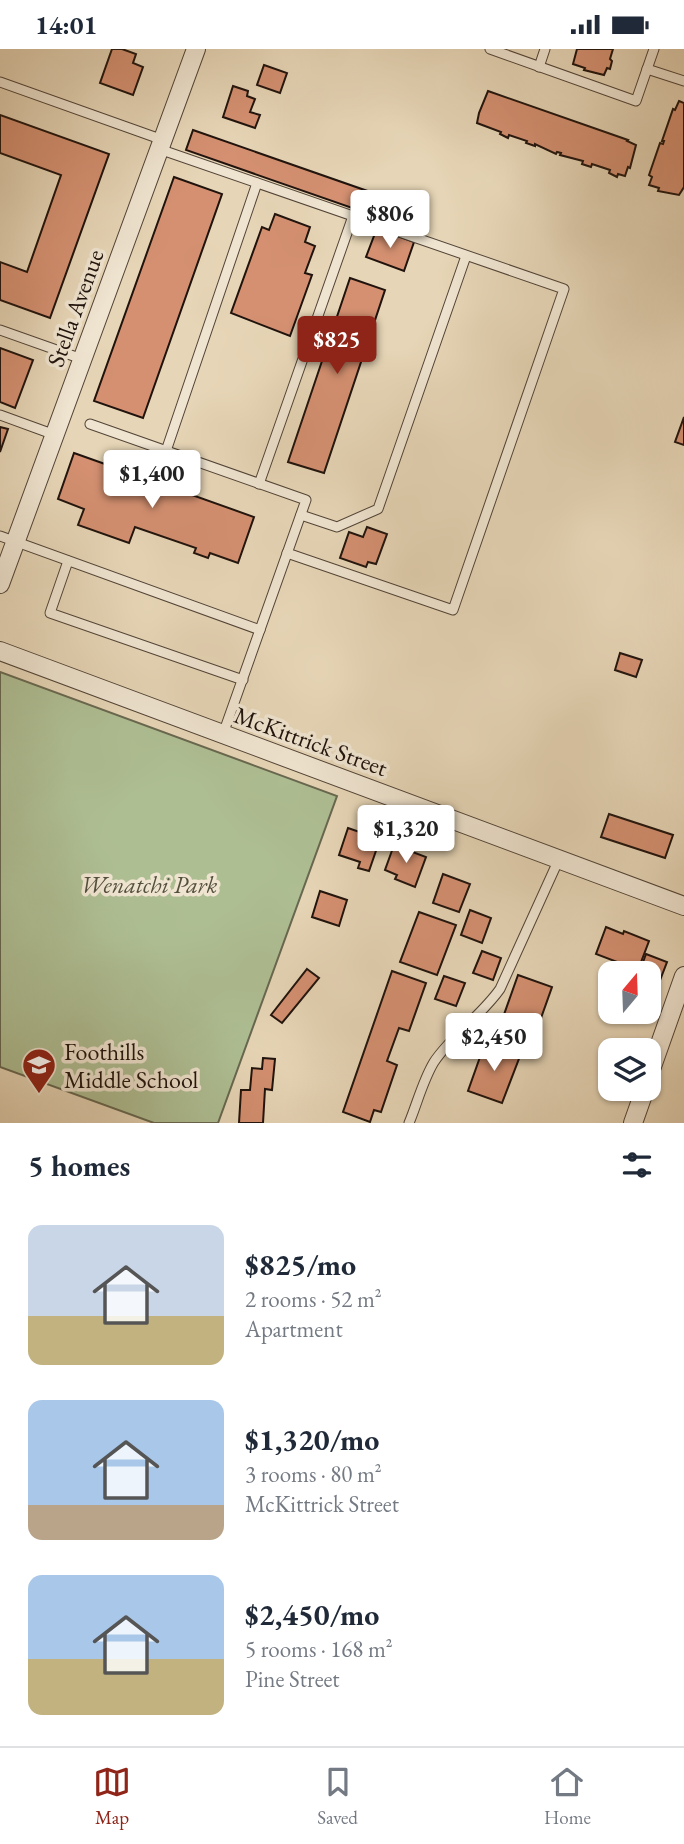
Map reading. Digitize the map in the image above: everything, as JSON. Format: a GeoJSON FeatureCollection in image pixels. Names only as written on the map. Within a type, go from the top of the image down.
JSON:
{"type":"FeatureCollection","features":[{"type":"Feature","properties":{"kind":"street","name":"Stella Avenue"},"geometry":{"type":"LineString","coordinates":[[0,584],[8,539],[55,435],[196,49]]}},
{"type":"Feature","properties":{"kind":"street","name":"McKittrick Street"},"geometry":{"type":"LineString","coordinates":[[0,651],[684,906]]}},
{"type":"Feature","properties":{"kind":"street"},"geometry":{"type":"LineString","coordinates":[[661,1041],[684,976]]}},
{"type":"Feature","properties":{"kind":"street"},"geometry":{"type":"LineString","coordinates":[[633,1123],[641,1101]]}},
{"type":"Feature","properties":{"kind":"lane"},"geometry":{"type":"LineString","coordinates":[[490,49],[636,101],[654,49]]}},
{"type":"Feature","properties":{"kind":"lane"},"geometry":{"type":"LineString","coordinates":[[539,67],[545,49]]}},
{"type":"Feature","properties":{"kind":"lane"},"geometry":{"type":"LineString","coordinates":[[648,68],[684,81]]}},
{"type":"Feature","properties":{"kind":"lane"},"geometry":{"type":"LineString","coordinates":[[0,82],[257,183],[564,289],[453,610],[287,553]]}},
{"type":"Feature","properties":{"kind":"lane"},"geometry":{"type":"LineString","coordinates":[[166,451],[257,183]]}},
{"type":"Feature","properties":{"kind":"lane"},"geometry":{"type":"LineString","coordinates":[[259,484],[353,216]]}},
{"type":"Feature","properties":{"kind":"lane"},"geometry":{"type":"LineString","coordinates":[[301,515],[337,527],[378,509],[466,256]]}},
{"type":"Feature","properties":{"kind":"lane"},"geometry":{"type":"LineString","coordinates":[[0,330],[82,359]]}},
{"type":"Feature","properties":{"kind":"lane"},"geometry":{"type":"LineString","coordinates":[[0,415],[55,435]]}},
{"type":"Feature","properties":{"kind":"lane"},"geometry":{"type":"LineString","coordinates":[[90,424],[306,500],[223,734]]}},
{"type":"Feature","properties":{"kind":"lane"},"geometry":{"type":"LineString","coordinates":[[8,539],[260,630]]}},
{"type":"Feature","properties":{"kind":"lane"},"geometry":{"type":"LineString","coordinates":[[68,561],[50,613],[243,680]]}},
{"type":"Feature","properties":{"kind":"lane"},"geometry":{"type":"LineString","coordinates":[[409,1123],[432,1064],[500,989],[559,859]]}},
{"type":"Feature","properties":{"kind":"green space","name":"Wenatchi Park"},"geometry":{"type":"Polygon","coordinates":[[[0,672],[337,796],[218,1123],[154,1123],[0,1067],[0,672]]]}},
{"type":"Feature","properties":{"kind":"building"},"geometry":{"type":"Polygon","coordinates":[[[112,49],[136,54],[133,63],[143,67],[133,95],[100,83],[112,49]]]}},
{"type":"Feature","properties":{"kind":"building"},"geometry":{"type":"Polygon","coordinates":[[[577,49],[613,49],[610,69],[607,68],[604,75],[573,64],[577,49]]]}},
{"type":"Feature","properties":{"kind":"building"},"geometry":{"type":"Polygon","coordinates":[[[264,65],[287,73],[280,93],[257,85],[264,65]]]}},
{"type":"Feature","properties":{"kind":"building"},"geometry":{"type":"Polygon","coordinates":[[[233,86],[248,91],[247,96],[255,99],[250,112],[260,115],[255,128],[223,117],[233,86]]]}},
{"type":"Feature","properties":{"kind":"building"},"geometry":{"type":"Polygon","coordinates":[[[488,91],[628,140],[636,145],[630,168],[628,167],[625,176],[618,174],[617,177],[609,173],[610,170],[582,164],[583,161],[560,155],[561,153],[556,154],[509,135],[508,138],[500,134],[501,132],[477,123],[488,91]]]}},
{"type":"Feature","properties":{"kind":"building"},"geometry":{"type":"Polygon","coordinates":[[[679,101],[684,103],[684,187],[679,195],[658,191],[659,188],[649,185],[652,177],[649,175],[660,143],[663,144],[673,109],[675,110],[679,101]]]}},
{"type":"Feature","properties":{"kind":"building"},"geometry":{"type":"Polygon","coordinates":[[[0,115],[109,154],[50,318],[0,300],[0,262],[27,272],[61,175],[0,153],[0,115]]]}},
{"type":"Feature","properties":{"kind":"building"},"geometry":{"type":"Polygon","coordinates":[[[193,130],[419,209],[417,216],[405,211],[401,225],[186,150],[193,130]]]}},
{"type":"Feature","properties":{"kind":"building"},"geometry":{"type":"Polygon","coordinates":[[[174,177],[222,194],[143,418],[94,401],[174,177]]]}},
{"type":"Feature","properties":{"kind":"building"},"geometry":{"type":"Polygon","coordinates":[[[275,214],[310,227],[305,242],[315,246],[305,273],[312,275],[290,336],[231,313],[262,227],[269,230],[275,214]]]}},
{"type":"Feature","properties":{"kind":"building"},"geometry":{"type":"Polygon","coordinates":[[[377,228],[414,242],[404,271],[366,257],[377,228]]]}},
{"type":"Feature","properties":{"kind":"building"},"geometry":{"type":"Polygon","coordinates":[[[350,278],[385,290],[324,473],[288,462],[350,278]]]}},
{"type":"Feature","properties":{"kind":"building"},"geometry":{"type":"Polygon","coordinates":[[[0,348],[33,360],[15,408],[0,402],[0,348]]]}},
{"type":"Feature","properties":{"kind":"building"},"geometry":{"type":"Polygon","coordinates":[[[684,417],[684,445],[675,442],[684,417]]]}},
{"type":"Feature","properties":{"kind":"building"},"geometry":{"type":"Polygon","coordinates":[[[0,427],[8,429],[0,452],[0,427]]]}},
{"type":"Feature","properties":{"kind":"building"},"geometry":{"type":"Polygon","coordinates":[[[74,453],[254,517],[238,563],[210,553],[208,558],[194,553],[196,548],[135,527],[129,543],[78,525],[84,509],[58,499],[74,453]]]}},
{"type":"Feature","properties":{"kind":"building"},"geometry":{"type":"Polygon","coordinates":[[[367,527],[387,534],[376,564],[368,562],[366,567],[340,558],[349,532],[363,537],[367,527]]]}},
{"type":"Feature","properties":{"kind":"building"},"geometry":{"type":"Polygon","coordinates":[[[620,653],[642,660],[636,677],[615,670],[620,653]]]}},
{"type":"Feature","properties":{"kind":"building"},"geometry":{"type":"Polygon","coordinates":[[[609,814],[673,835],[665,858],[601,837],[609,814]]]}},
{"type":"Feature","properties":{"kind":"building"},"geometry":{"type":"Polygon","coordinates":[[[348,828],[380,839],[369,871],[358,868],[360,862],[339,855],[348,828]]]}},
{"type":"Feature","properties":{"kind":"building"},"geometry":{"type":"Polygon","coordinates":[[[394,845],[426,857],[415,887],[395,879],[397,875],[385,870],[394,845]]]}},
{"type":"Feature","properties":{"kind":"building"},"geometry":{"type":"Polygon","coordinates":[[[443,874],[470,884],[459,912],[433,903],[443,874]]]}},
{"type":"Feature","properties":{"kind":"building"},"geometry":{"type":"Polygon","coordinates":[[[320,891],[347,900],[339,926],[312,917],[320,891]]]}},
{"type":"Feature","properties":{"kind":"building"},"geometry":{"type":"Polygon","coordinates":[[[470,910],[491,918],[482,943],[461,935],[470,910]]]}},
{"type":"Feature","properties":{"kind":"building"},"geometry":{"type":"Polygon","coordinates":[[[419,912],[456,925],[437,975],[400,962],[419,912]]]}},
{"type":"Feature","properties":{"kind":"building"},"geometry":{"type":"Polygon","coordinates":[[[606,927],[649,941],[641,961],[614,961],[596,954],[606,927]]]}},
{"type":"Feature","properties":{"kind":"building"},"geometry":{"type":"Polygon","coordinates":[[[482,951],[501,958],[493,980],[473,973],[482,951]]]}},
{"type":"Feature","properties":{"kind":"building"},"geometry":{"type":"Polygon","coordinates":[[[646,954],[667,962],[662,975],[662,961],[643,961],[646,954]]]}},
{"type":"Feature","properties":{"kind":"building"},"geometry":{"type":"Polygon","coordinates":[[[307,969],[319,978],[282,1023],[271,1015],[307,969]]]}},
{"type":"Feature","properties":{"kind":"building"},"geometry":{"type":"Polygon","coordinates":[[[392,971],[426,983],[409,1031],[399,1028],[387,1061],[397,1065],[381,1112],[374,1110],[370,1122],[343,1112],[392,971]]]}},
{"type":"Feature","properties":{"kind":"building"},"geometry":{"type":"Polygon","coordinates":[[[518,975],[552,987],[535,1035],[501,1023],[518,975]]]}},
{"type":"Feature","properties":{"kind":"building"},"geometry":{"type":"Polygon","coordinates":[[[444,976],[465,983],[456,1006],[435,999],[444,976]]]}},
{"type":"Feature","properties":{"kind":"building"},"geometry":{"type":"Polygon","coordinates":[[[485,1043],[520,1056],[502,1103],[468,1091],[485,1043]]]}},
{"type":"Feature","properties":{"kind":"building"},"geometry":{"type":"Polygon","coordinates":[[[263,1058],[275,1059],[272,1090],[265,1089],[263,1123],[239,1123],[241,1090],[250,1090],[252,1068],[262,1069],[263,1058]]]}},
{"type":"Feature","properties":{"kind":"place","name":"Foothills Middle School"},"geometry":{"type":"Point","coordinates":[39,1095]}}]}
